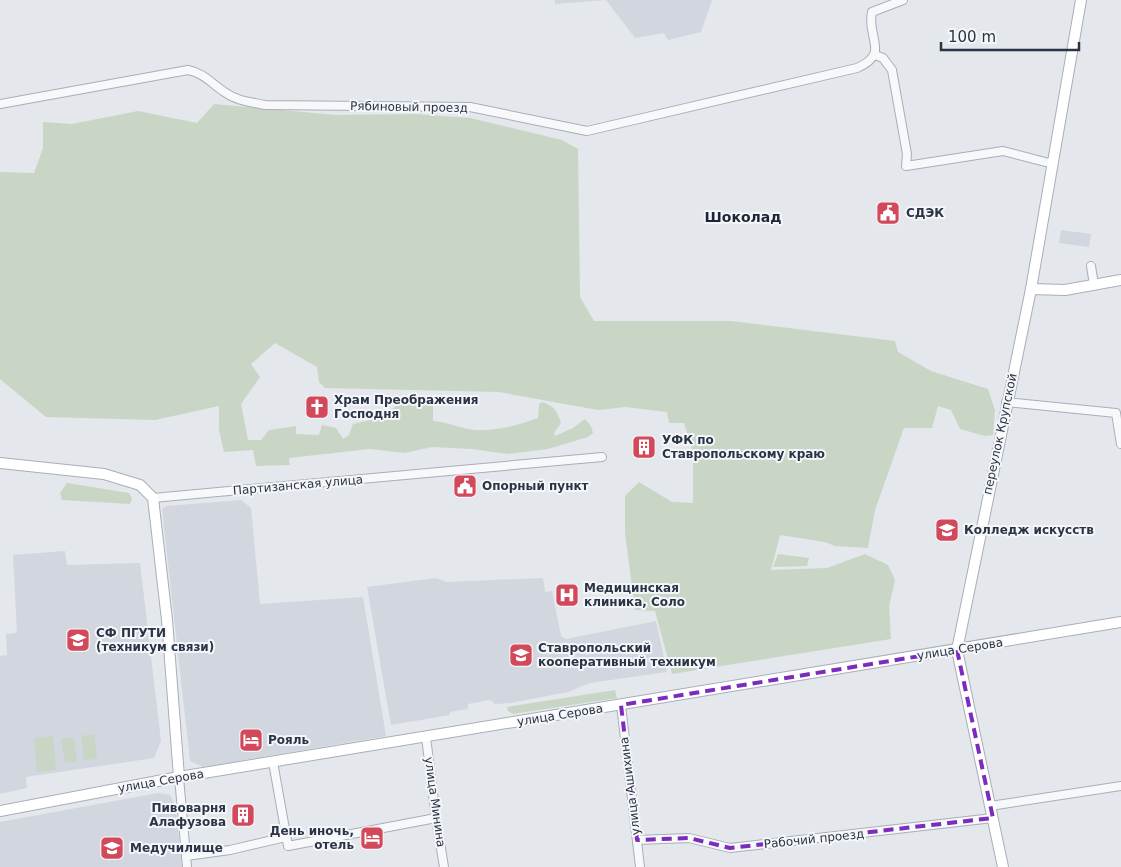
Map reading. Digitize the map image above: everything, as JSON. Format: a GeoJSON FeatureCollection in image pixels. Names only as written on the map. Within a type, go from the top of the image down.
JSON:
{"type":"FeatureCollection","features":[{"type":"Feature","properties":{"kind":"main road","name":"переулок Крупской"},"geometry":{"type":"LineString","coordinates":[[1003,867],[957,650],[1006,402],[1031,289],[1081,0]]}},
{"type":"Feature","properties":{"kind":"main road"},"geometry":{"type":"LineString","coordinates":[[1031,289],[1065,290],[1121,280]]}},
{"type":"Feature","properties":{"kind":"main road"},"geometry":{"type":"LineString","coordinates":[[0,463],[104,474],[140,485],[153,498],[168,629],[179,777]]}},
{"type":"Feature","properties":{"kind":"main road","name":"улица Серова"},"geometry":{"type":"LineString","coordinates":[[0,811],[179,777],[1121,622]]}},
{"type":"Feature","properties":{"kind":"street"},"geometry":{"type":"LineString","coordinates":[[903,0],[872,12],[870,18],[876,46],[875,55],[883,58],[892,70],[907,160],[906,166],[1003,151],[1053,164]]}},
{"type":"Feature","properties":{"kind":"street","name":"Рябиновый проезд"},"geometry":{"type":"LineString","coordinates":[[0,104],[188,70],[200,72],[226,94],[240,100],[265,105],[470,107],[586,132],[857,68],[868,63],[875,55]]}},
{"type":"Feature","properties":{"kind":"street"},"geometry":{"type":"LineString","coordinates":[[1091,266],[1094,285]]}},
{"type":"Feature","properties":{"kind":"street"},"geometry":{"type":"LineString","coordinates":[[1006,402],[1118,412],[1121,444]]}},
{"type":"Feature","properties":{"kind":"street","name":"Партизанская улица"},"geometry":{"type":"LineString","coordinates":[[153,498],[602,457]]}},
{"type":"Feature","properties":{"kind":"street","name":"улица Ашихина"},"geometry":{"type":"LineString","coordinates":[[621,705],[640,867]]}},
{"type":"Feature","properties":{"kind":"street","name":"улица Минина"},"geometry":{"type":"LineString","coordinates":[[426,737],[444,867]]}},
{"type":"Feature","properties":{"kind":"street"},"geometry":{"type":"LineString","coordinates":[[273,762],[288,846],[436,818]]}},
{"type":"Feature","properties":{"kind":"street"},"geometry":{"type":"LineString","coordinates":[[179,777],[187,867]]}},
{"type":"Feature","properties":{"kind":"street"},"geometry":{"type":"LineString","coordinates":[[990,806],[1121,786]]}},
{"type":"Feature","properties":{"kind":"street","name":"Рабочий проезд"},"geometry":{"type":"LineString","coordinates":[[637,840],[689,838],[730,848],[992,818]]}},
{"type":"Feature","properties":{"kind":"street"},"geometry":{"type":"LineString","coordinates":[[186,856],[230,850],[286,837]]}},
{"type":"Feature","properties":{"kind":"highlighted area"},"geometry":{"type":"Polygon","coordinates":[[[957,650],[993,818],[730,848],[689,838],[637,840],[621,705],[957,650]]]}},
{"type":"Feature","properties":{"kind":"shaded area"},"geometry":{"type":"Polygon","coordinates":[[[555,0],[606,0],[555,4],[555,0]]]}},
{"type":"Feature","properties":{"kind":"shaded area"},"geometry":{"type":"Polygon","coordinates":[[[606,0],[712,0],[701,32],[668,40],[664,33],[635,38],[606,0]]]}},
{"type":"Feature","properties":{"kind":"shaded area"},"geometry":{"type":"Polygon","coordinates":[[[1061,230],[1091,234],[1089,247],[1059,243],[1061,230]]]}},
{"type":"Feature","properties":{"kind":"shaded area"},"geometry":{"type":"Polygon","coordinates":[[[241,500],[251,508],[260,604],[363,597],[386,736],[203,767],[190,761],[162,509],[167,506],[241,500]]]}},
{"type":"Feature","properties":{"kind":"shaded area"},"geometry":{"type":"Polygon","coordinates":[[[65,551],[67,565],[140,563],[161,741],[154,758],[26,777],[27,788],[0,794],[0,656],[7,655],[6,634],[17,633],[13,555],[65,551]]]}},
{"type":"Feature","properties":{"kind":"shaded area","name":"Ставропольский кооперативный техникум"},"geometry":{"type":"Polygon","coordinates":[[[436,578],[446,582],[543,578],[545,592],[552,591],[561,636],[566,639],[656,621],[667,672],[590,683],[568,692],[510,703],[495,704],[490,700],[468,704],[468,709],[450,712],[450,715],[391,725],[367,587],[436,578]]]}},
{"type":"Feature","properties":{"kind":"shaded area"},"geometry":{"type":"Polygon","coordinates":[[[158,793],[170,795],[175,805],[182,867],[0,867],[0,822],[158,793]]]}},
{"type":"Feature","properties":{"kind":"green space"},"geometry":{"type":"Polygon","coordinates":[[[214,104],[336,115],[415,114],[470,118],[562,140],[578,149],[580,297],[594,321],[731,321],[895,341],[898,352],[931,371],[988,389],[995,410],[993,435],[985,436],[960,429],[951,410],[938,406],[932,428],[904,428],[875,510],[868,548],[835,546],[825,542],[780,535],[771,570],[827,568],[865,554],[888,565],[895,580],[889,607],[891,639],[672,674],[655,611],[635,610],[625,533],[625,496],[639,482],[672,502],[693,503],[693,452],[684,423],[669,423],[667,412],[625,407],[598,410],[499,392],[325,388],[319,382],[317,367],[275,343],[251,364],[260,377],[241,404],[248,440],[261,440],[269,430],[296,426],[296,434],[319,435],[322,425],[336,428],[343,439],[349,435],[353,424],[383,417],[403,400],[433,398],[433,421],[468,429],[495,429],[538,418],[539,404],[542,402],[552,407],[560,419],[561,423],[554,433],[555,436],[573,428],[585,419],[591,426],[593,433],[588,437],[548,449],[508,454],[471,449],[432,447],[405,453],[370,449],[289,458],[290,465],[256,466],[253,450],[224,452],[219,430],[219,406],[155,420],[46,417],[0,379],[0,172],[34,173],[43,148],[43,122],[72,124],[138,111],[197,123],[214,104]]]}},
{"type":"Feature","properties":{"kind":"green space"},"geometry":{"type":"Polygon","coordinates":[[[67,483],[129,493],[132,499],[130,504],[62,500],[60,493],[67,483]]]}},
{"type":"Feature","properties":{"kind":"green space"},"geometry":{"type":"Polygon","coordinates":[[[778,554],[809,558],[807,566],[773,567],[778,554]]]}},
{"type":"Feature","properties":{"kind":"green space"},"geometry":{"type":"Polygon","coordinates":[[[615,690],[617,698],[513,714],[508,711],[507,707],[615,690]]]}},
{"type":"Feature","properties":{"kind":"green space"},"geometry":{"type":"Polygon","coordinates":[[[94,734],[97,759],[84,760],[81,736],[94,734]]]}},
{"type":"Feature","properties":{"kind":"green space"},"geometry":{"type":"Polygon","coordinates":[[[53,736],[56,770],[37,772],[34,738],[53,736]]]}},
{"type":"Feature","properties":{"kind":"green space"},"geometry":{"type":"Polygon","coordinates":[[[74,737],[77,761],[65,763],[61,739],[74,737]]]}},
{"type":"Feature","properties":{"kind":"place","name":"СДЭК"},"geometry":{"type":"Point","coordinates":[888,213]}},
{"type":"Feature","properties":{"kind":"place","name":"Храм Преображения Господня"},"geometry":{"type":"Point","coordinates":[317,407]}},
{"type":"Feature","properties":{"kind":"place","name":"УФК по Ставропольскому краю"},"geometry":{"type":"Point","coordinates":[644,447]}},
{"type":"Feature","properties":{"kind":"place","name":"Опорный пункт"},"geometry":{"type":"Point","coordinates":[465,486]}},
{"type":"Feature","properties":{"kind":"place","name":"Колледж искусств"},"geometry":{"type":"Point","coordinates":[947,530]}},
{"type":"Feature","properties":{"kind":"place","name":"Медицинская клиника, Соло"},"geometry":{"type":"Point","coordinates":[567,595]}},
{"type":"Feature","properties":{"kind":"place","name":"СФ ПГУТИ (техникум связи)"},"geometry":{"type":"Point","coordinates":[78,640]}},
{"type":"Feature","properties":{"kind":"place","name":"Ставропольский кооперативный техникум"},"geometry":{"type":"Point","coordinates":[521,655]}},
{"type":"Feature","properties":{"kind":"place","name":"Рояль"},"geometry":{"type":"Point","coordinates":[251,740]}},
{"type":"Feature","properties":{"kind":"place","name":"Пивоварня Алафузова"},"geometry":{"type":"Point","coordinates":[243,815]}},
{"type":"Feature","properties":{"kind":"place","name":"День иночь, отель"},"geometry":{"type":"Point","coordinates":[372,838]}},
{"type":"Feature","properties":{"kind":"place","name":"Медучилище"},"geometry":{"type":"Point","coordinates":[112,848]}},
{"type":"Feature","properties":{"kind":"district","name":"Шоколад"},"geometry":{"type":"Point","coordinates":[743,217]}}]}
